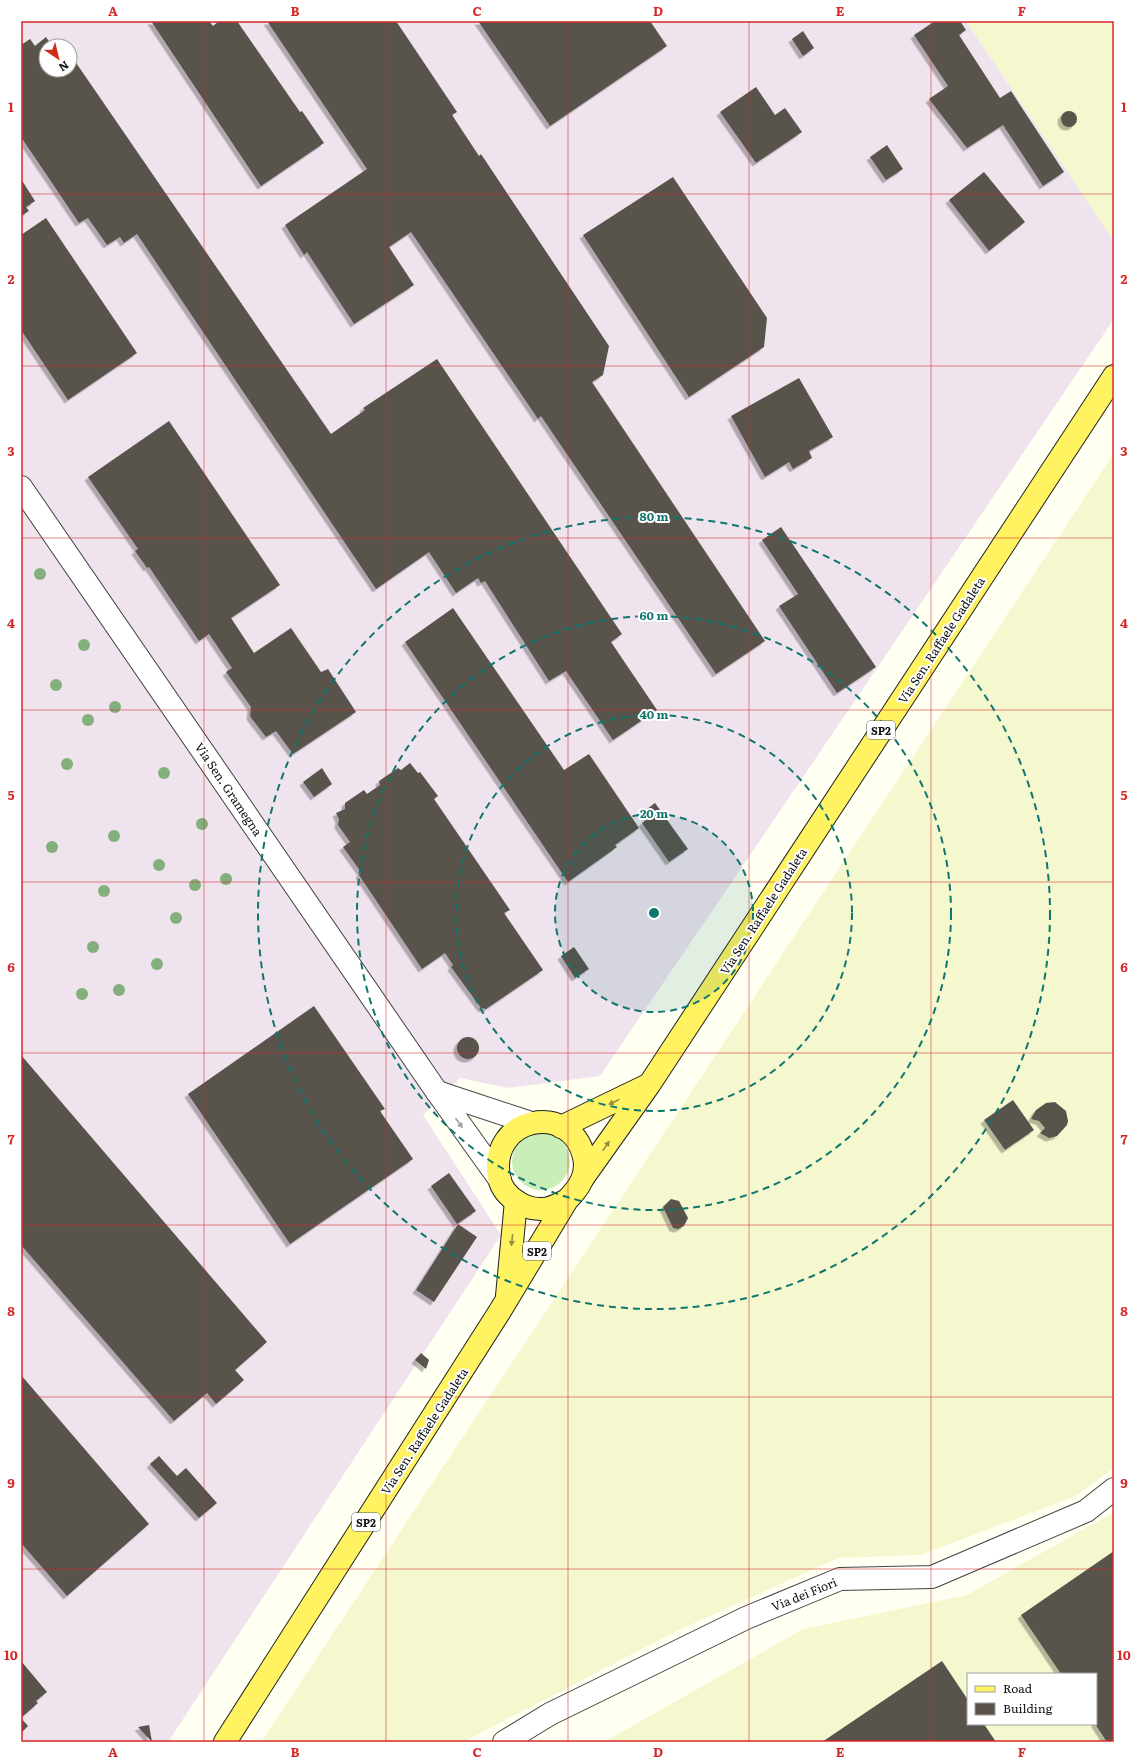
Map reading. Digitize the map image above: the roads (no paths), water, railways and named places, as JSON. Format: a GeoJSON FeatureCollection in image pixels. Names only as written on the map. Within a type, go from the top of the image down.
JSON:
{"type":"FeatureCollection","features":[{"type":"Feature","properties":{"kind":"main road","name":"Via Sen. Raffaele Gadaleta"},"geometry":{"type":"LineString","coordinates":[[225,1742],[506,1301],[567,1200],[577,1190],[583,1178],[649,1085],[1114,376]]}},
{"type":"Feature","properties":{"kind":"main road"},"geometry":{"type":"LineString","coordinates":[[583,1178],[585,1163],[581,1148],[573,1136],[561,1126],[649,1085]]}},
{"type":"Feature","properties":{"kind":"main road","name":"Via Sen. Raffaele Gadaleta"},"geometry":{"type":"LineString","coordinates":[[561,1126],[546,1122],[531,1123],[517,1129],[506,1139],[499,1152],[497,1166],[500,1180],[506,1192],[516,1201],[528,1207],[542,1209],[555,1207],[567,1200]]}},
{"type":"Feature","properties":{"kind":"main road","name":"Via Sen. Raffaele Gadaleta"},"geometry":{"type":"LineString","coordinates":[[506,1301],[516,1201]]}},
{"type":"Feature","properties":{"kind":"street","name":"Via Sen. Gramegna"},"geometry":{"type":"LineString","coordinates":[[21,486],[436,1092],[500,1180]]}},
{"type":"Feature","properties":{"kind":"street"},"geometry":{"type":"LineString","coordinates":[[436,1092],[531,1123]]}},
{"type":"Feature","properties":{"kind":"street","name":"Via dei Fiori"},"geometry":{"type":"LineString","coordinates":[[504,1742],[550,1714],[746,1618],[840,1579],[932,1577],[1086,1511],[1114,1489]]}}]}
